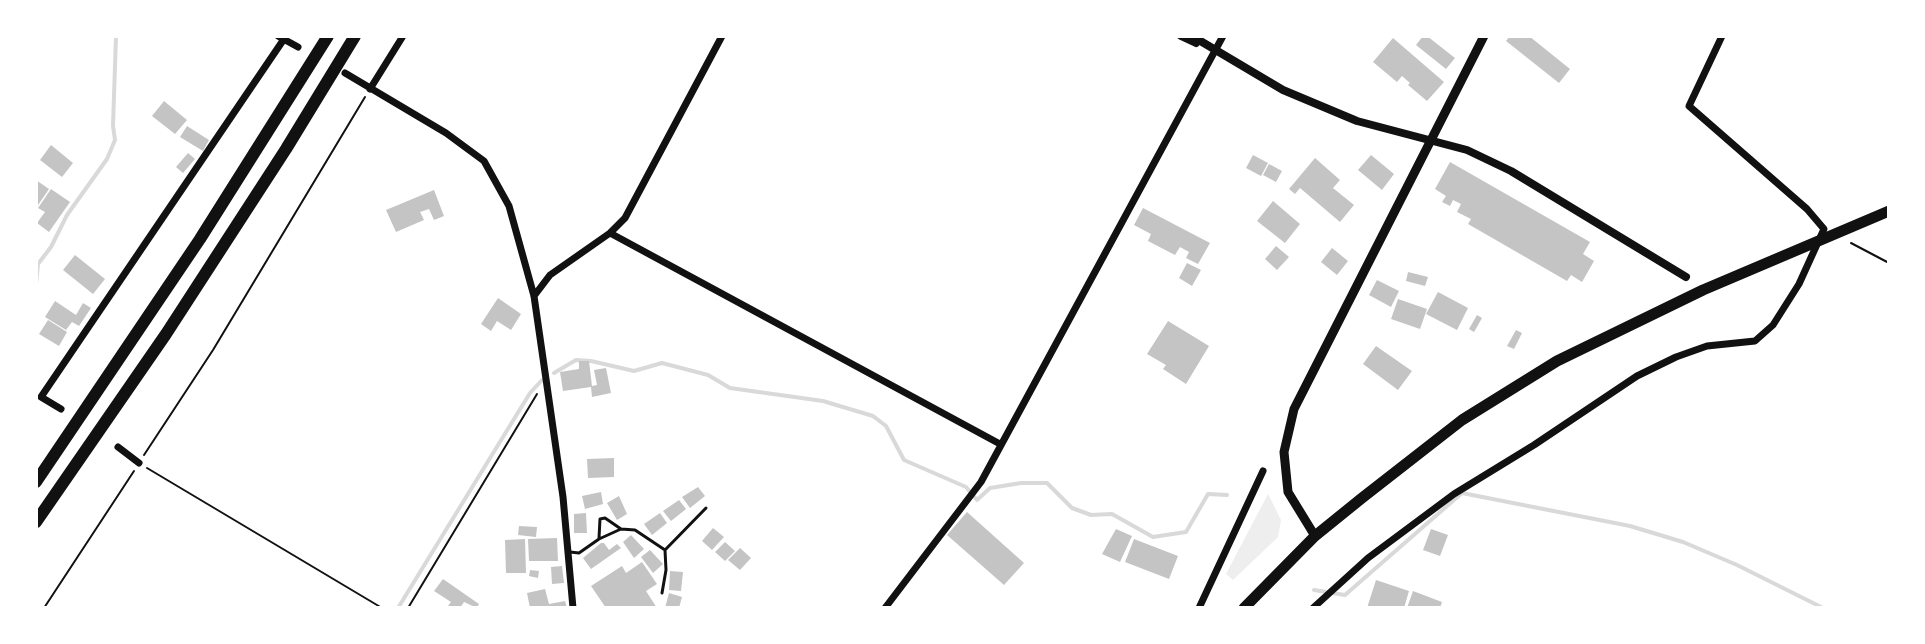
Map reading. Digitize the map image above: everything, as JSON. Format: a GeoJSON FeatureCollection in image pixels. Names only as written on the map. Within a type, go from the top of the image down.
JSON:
{"type":"FeatureCollection","features":[{"type":"Feature","properties":{"kind":"highway"},"geometry":{"type":"LineString","coordinates":[[36,482],[200,239],[328,36]]}},
{"type":"Feature","properties":{"kind":"highway"},"geometry":{"type":"LineString","coordinates":[[36,522],[175,320],[355,36]]}},
{"type":"Feature","properties":{"kind":"highway"},"geometry":{"type":"LineString","coordinates":[[1244,608],[1315,536],[1462,420],[1557,361],[1703,290],[1889,211]]}},
{"type":"Feature","properties":{"kind":"main road"},"geometry":{"type":"LineString","coordinates":[[1315,536],[1288,492],[1284,452],[1294,409],[1484,36]]}},
{"type":"Feature","properties":{"kind":"street"},"geometry":{"type":"LineString","coordinates":[[370,89],[403,36]]}},
{"type":"Feature","properties":{"kind":"street"},"geometry":{"type":"LineString","coordinates":[[534,296],[550,275],[610,233],[625,218],[722,36]]}},
{"type":"Feature","properties":{"kind":"street"},"geometry":{"type":"LineString","coordinates":[[1181,36],[1215,51]]}},
{"type":"Feature","properties":{"kind":"street"},"geometry":{"type":"LineString","coordinates":[[1192,36],[1283,90],[1357,121],[1467,150],[1511,171],[1686,277]]}},
{"type":"Feature","properties":{"kind":"street"},"geometry":{"type":"LineString","coordinates":[[885,608],[981,482],[1223,36]]}},
{"type":"Feature","properties":{"kind":"street"},"geometry":{"type":"LineString","coordinates":[[1313,608],[1368,558],[1454,494],[1637,376],[1707,346],[1755,341],[1773,325],[1799,284],[1824,229],[1807,209],[1689,106],[1722,36]]}},
{"type":"Feature","properties":{"kind":"street"},"geometry":{"type":"LineString","coordinates":[[61,409],[41,397],[283,37],[298,47]]}},
{"type":"Feature","properties":{"kind":"street"},"geometry":{"type":"LineString","coordinates":[[345,73],[446,133],[484,161],[509,206],[534,296],[563,497],[573,608]]}},
{"type":"Feature","properties":{"kind":"street"},"geometry":{"type":"LineString","coordinates":[[610,233],[1000,444]]}},
{"type":"Feature","properties":{"kind":"street"},"geometry":{"type":"LineString","coordinates":[[118,447],[139,463]]}},
{"type":"Feature","properties":{"kind":"street"},"geometry":{"type":"LineString","coordinates":[[1199,608],[1263,471]]}},
{"type":"Feature","properties":{"kind":"lane"},"geometry":{"type":"LineString","coordinates":[[662,593],[665,550],[706,508]]}},
{"type":"Feature","properties":{"kind":"lane"},"geometry":{"type":"LineString","coordinates":[[599,539],[600,519],[605,518],[621,529]]}},
{"type":"Feature","properties":{"kind":"lane"},"geometry":{"type":"LineString","coordinates":[[566,551],[579,553],[621,529],[635,530],[665,550]]}},
{"type":"Feature","properties":{"kind":"path"},"geometry":{"type":"LineString","coordinates":[[44,608],[213,350],[370,89]]}},
{"type":"Feature","properties":{"kind":"path"},"geometry":{"type":"LineString","coordinates":[[1850,243],[1889,263]]}},
{"type":"Feature","properties":{"kind":"path"},"geometry":{"type":"LineString","coordinates":[[408,608],[546,380]]}},
{"type":"Feature","properties":{"kind":"path"},"geometry":{"type":"LineString","coordinates":[[139,463],[382,608]]}},
{"type":"Feature","properties":{"kind":"shaded area"},"geometry":{"type":"Polygon","coordinates":[[[1268,494],[1281,520],[1278,537],[1233,580],[1226,574],[1268,494]]]}},
{"type":"Feature","properties":{"kind":"building"},"geometry":{"type":"Polygon","coordinates":[[[1423,36],[1455,58],[1446,69],[1416,45],[1423,36]]]}},
{"type":"Feature","properties":{"kind":"building"},"geometry":{"type":"Polygon","coordinates":[[[1510,36],[1529,36],[1570,69],[1559,83],[1506,41],[1510,36]]]}},
{"type":"Feature","properties":{"kind":"building"},"geometry":{"type":"Polygon","coordinates":[[[1393,38],[1444,82],[1427,101],[1402,76],[1397,82],[1373,62],[1393,38]]]}},
{"type":"Feature","properties":{"kind":"building"},"geometry":{"type":"Polygon","coordinates":[[[164,101],[187,120],[175,134],[152,116],[164,101]]]}},
{"type":"Feature","properties":{"kind":"building"},"geometry":{"type":"Polygon","coordinates":[[[187,126],[209,140],[203,151],[180,137],[187,126]]]}},
{"type":"Feature","properties":{"kind":"building"},"geometry":{"type":"Polygon","coordinates":[[[51,145],[73,163],[62,177],[40,160],[51,145]]]}},
{"type":"Feature","properties":{"kind":"building"},"geometry":{"type":"Polygon","coordinates":[[[188,153],[195,159],[183,173],[176,167],[188,153]]]}},
{"type":"Feature","properties":{"kind":"building"},"geometry":{"type":"Polygon","coordinates":[[[1253,155],[1268,163],[1261,176],[1246,168],[1253,155]]]}},
{"type":"Feature","properties":{"kind":"building"},"geometry":{"type":"Polygon","coordinates":[[[1371,155],[1394,174],[1382,190],[1358,170],[1371,155]]]}},
{"type":"Feature","properties":{"kind":"building"},"geometry":{"type":"Polygon","coordinates":[[[1315,158],[1340,180],[1333,188],[1354,205],[1340,222],[1300,188],[1295,194],[1289,189],[1315,158]]]}},
{"type":"Feature","properties":{"kind":"building"},"geometry":{"type":"Polygon","coordinates":[[[1450,162],[1590,242],[1583,254],[1594,261],[1582,282],[1571,275],[1567,281],[1468,224],[1471,219],[1457,212],[1461,204],[1453,200],[1450,206],[1442,202],[1446,196],[1435,189],[1450,162]]]}},
{"type":"Feature","properties":{"kind":"building"},"geometry":{"type":"Polygon","coordinates":[[[1269,164],[1282,171],[1276,182],[1263,175],[1269,164]]]}},
{"type":"Feature","properties":{"kind":"building"},"geometry":{"type":"Polygon","coordinates":[[[36,180],[49,189],[36,208],[36,180]]]}},
{"type":"Feature","properties":{"kind":"building"},"geometry":{"type":"Polygon","coordinates":[[[51,189],[70,202],[49,232],[37,223],[45,212],[38,208],[51,189]]]}},
{"type":"Feature","properties":{"kind":"building"},"geometry":{"type":"Polygon","coordinates":[[[434,190],[444,216],[434,220],[429,209],[420,212],[424,220],[396,232],[386,210],[434,190]]]}},
{"type":"Feature","properties":{"kind":"building"},"geometry":{"type":"Polygon","coordinates":[[[1273,201],[1300,224],[1285,243],[1257,221],[1273,201]]]}},
{"type":"Feature","properties":{"kind":"building"},"geometry":{"type":"Polygon","coordinates":[[[1143,208],[1210,243],[1198,264],[1186,258],[1189,252],[1180,247],[1175,255],[1148,241],[1151,234],[1134,225],[1143,208]]]}},
{"type":"Feature","properties":{"kind":"building"},"geometry":{"type":"Polygon","coordinates":[[[1276,246],[1289,257],[1277,270],[1265,259],[1276,246]]]}},
{"type":"Feature","properties":{"kind":"building"},"geometry":{"type":"Polygon","coordinates":[[[1332,248],[1348,261],[1337,275],[1321,262],[1332,248]]]}},
{"type":"Feature","properties":{"kind":"building"},"geometry":{"type":"Polygon","coordinates":[[[75,255],[105,279],[93,294],[63,270],[75,255]]]}},
{"type":"Feature","properties":{"kind":"building"},"geometry":{"type":"Polygon","coordinates":[[[1187,263],[1201,270],[1192,286],[1179,278],[1187,263]]]}},
{"type":"Feature","properties":{"kind":"building"},"geometry":{"type":"Polygon","coordinates":[[[1408,272],[1428,277],[1425,286],[1406,281],[1408,272]]]}},
{"type":"Feature","properties":{"kind":"building"},"geometry":{"type":"Polygon","coordinates":[[[1377,280],[1399,291],[1391,307],[1369,295],[1377,280]]]}},
{"type":"Feature","properties":{"kind":"building"},"geometry":{"type":"Polygon","coordinates":[[[1438,292],[1468,308],[1457,330],[1426,314],[1438,292]]]}},
{"type":"Feature","properties":{"kind":"building"},"geometry":{"type":"Polygon","coordinates":[[[498,298],[521,314],[511,330],[497,321],[491,331],[481,324],[498,298]]]}},
{"type":"Feature","properties":{"kind":"building"},"geometry":{"type":"Polygon","coordinates":[[[1398,299],[1427,309],[1420,329],[1391,319],[1398,299]]]}},
{"type":"Feature","properties":{"kind":"building"},"geometry":{"type":"Polygon","coordinates":[[[55,301],[76,315],[83,303],[91,308],[79,326],[72,322],[66,330],[45,317],[55,301]]]}},
{"type":"Feature","properties":{"kind":"building"},"geometry":{"type":"Polygon","coordinates":[[[1477,315],[1482,318],[1474,332],[1469,329],[1477,315]]]}},
{"type":"Feature","properties":{"kind":"building"},"geometry":{"type":"Polygon","coordinates":[[[48,320],[67,332],[59,346],[39,334],[48,320]]]}},
{"type":"Feature","properties":{"kind":"building"},"geometry":{"type":"Polygon","coordinates":[[[1168,321],[1209,346],[1186,384],[1163,369],[1166,365],[1147,354],[1168,321]]]}},
{"type":"Feature","properties":{"kind":"building"},"geometry":{"type":"Polygon","coordinates":[[[1516,330],[1522,333],[1514,349],[1507,346],[1516,330]]]}},
{"type":"Feature","properties":{"kind":"building"},"geometry":{"type":"Polygon","coordinates":[[[1376,346],[1412,371],[1398,390],[1363,364],[1376,346]]]}},
{"type":"Feature","properties":{"kind":"building"},"geometry":{"type":"Polygon","coordinates":[[[579,361],[589,361],[592,386],[597,385],[594,370],[606,368],[611,393],[592,397],[591,387],[563,391],[560,372],[579,369],[579,361]]]}},
{"type":"Feature","properties":{"kind":"building"},"geometry":{"type":"Polygon","coordinates":[[[614,458],[614,477],[588,478],[587,459],[614,458]]]}},
{"type":"Feature","properties":{"kind":"building"},"geometry":{"type":"Polygon","coordinates":[[[698,487],[705,496],[690,508],[682,497],[698,487]]]}},
{"type":"Feature","properties":{"kind":"building"},"geometry":{"type":"Polygon","coordinates":[[[601,492],[603,504],[585,509],[582,496],[601,492]]]}},
{"type":"Feature","properties":{"kind":"building"},"geometry":{"type":"Polygon","coordinates":[[[619,496],[627,514],[617,520],[607,503],[619,496]]]}},
{"type":"Feature","properties":{"kind":"building"},"geometry":{"type":"Polygon","coordinates":[[[679,500],[686,509],[671,521],[663,511],[679,500]]]}},
{"type":"Feature","properties":{"kind":"building"},"geometry":{"type":"Polygon","coordinates":[[[967,512],[1024,563],[1004,585],[947,535],[967,512]]]}},
{"type":"Feature","properties":{"kind":"building"},"geometry":{"type":"Polygon","coordinates":[[[586,513],[587,533],[574,533],[574,514],[586,513]]]}},
{"type":"Feature","properties":{"kind":"building"},"geometry":{"type":"Polygon","coordinates":[[[660,513],[667,523],[652,535],[644,524],[660,513]]]}},
{"type":"Feature","properties":{"kind":"building"},"geometry":{"type":"Polygon","coordinates":[[[519,526],[537,527],[536,537],[518,535],[519,526]]]}},
{"type":"Feature","properties":{"kind":"building"},"geometry":{"type":"Polygon","coordinates":[[[713,528],[724,537],[712,550],[702,541],[713,528]]]}},
{"type":"Feature","properties":{"kind":"building"},"geometry":{"type":"Polygon","coordinates":[[[1116,529],[1132,536],[1120,562],[1102,554],[1116,529]]]}},
{"type":"Feature","properties":{"kind":"building"},"geometry":{"type":"Polygon","coordinates":[[[1431,529],[1448,535],[1440,556],[1423,550],[1431,529]]]}},
{"type":"Feature","properties":{"kind":"building"},"geometry":{"type":"Polygon","coordinates":[[[631,535],[644,549],[634,558],[623,542],[631,535]]]}},
{"type":"Feature","properties":{"kind":"building"},"geometry":{"type":"Polygon","coordinates":[[[557,538],[558,561],[529,561],[528,539],[557,538]]]}},
{"type":"Feature","properties":{"kind":"building"},"geometry":{"type":"Polygon","coordinates":[[[525,539],[526,573],[506,573],[505,540],[525,539]]]}},
{"type":"Feature","properties":{"kind":"building"},"geometry":{"type":"Polygon","coordinates":[[[1134,539],[1178,556],[1169,579],[1125,562],[1134,539]]]}},
{"type":"Feature","properties":{"kind":"building"},"geometry":{"type":"Polygon","coordinates":[[[725,542],[735,551],[725,561],[715,552],[725,542]]]}},
{"type":"Feature","properties":{"kind":"building"},"geometry":{"type":"Polygon","coordinates":[[[601,543],[609,550],[617,544],[621,548],[591,569],[583,558],[601,543]]]}},
{"type":"Feature","properties":{"kind":"building"},"geometry":{"type":"Polygon","coordinates":[[[740,548],[751,558],[740,570],[728,560],[740,548]]]}},
{"type":"Feature","properties":{"kind":"building"},"geometry":{"type":"Polygon","coordinates":[[[650,550],[663,564],[653,573],[641,557],[650,550]]]}},
{"type":"Feature","properties":{"kind":"building"},"geometry":{"type":"Polygon","coordinates":[[[642,562],[657,584],[646,591],[657,608],[606,608],[591,586],[622,566],[626,573],[642,562]]]}},
{"type":"Feature","properties":{"kind":"building"},"geometry":{"type":"Polygon","coordinates":[[[562,566],[564,583],[552,584],[551,567],[562,566]]]}},
{"type":"Feature","properties":{"kind":"building"},"geometry":{"type":"Polygon","coordinates":[[[530,570],[539,571],[538,578],[529,576],[530,570]]]}},
{"type":"Feature","properties":{"kind":"building"},"geometry":{"type":"Polygon","coordinates":[[[670,571],[683,572],[681,591],[669,590],[670,571]]]}},
{"type":"Feature","properties":{"kind":"building"},"geometry":{"type":"Polygon","coordinates":[[[443,579],[479,604],[477,608],[464,602],[460,608],[448,606],[451,602],[434,591],[443,579]]]}},
{"type":"Feature","properties":{"kind":"building"},"geometry":{"type":"Polygon","coordinates":[[[1376,580],[1409,591],[1404,608],[1367,608],[1376,580]]]}},
{"type":"Feature","properties":{"kind":"building"},"geometry":{"type":"Polygon","coordinates":[[[545,589],[549,604],[565,601],[567,608],[530,608],[527,593],[545,589]]]}},
{"type":"Feature","properties":{"kind":"building"},"geometry":{"type":"Polygon","coordinates":[[[1413,591],[1442,602],[1440,608],[1407,608],[1413,591]]]}},
{"type":"Feature","properties":{"kind":"building"},"geometry":{"type":"Polygon","coordinates":[[[669,593],[682,597],[679,608],[665,608],[669,593]]]}},
{"type":"Feature","properties":{"kind":"waterway"},"geometry":{"type":"LineString","coordinates":[[36,284],[38,264],[51,247],[67,215],[107,159],[115,140],[116,36]]}},
{"type":"Feature","properties":{"kind":"waterway"},"geometry":{"type":"LineString","coordinates":[[554,373],[576,360],[634,371],[662,363],[708,375],[730,388],[823,401],[873,416],[886,426],[904,460],[966,487],[977,500],[990,488],[1047,483],[1072,508],[1091,515],[1112,514],[1153,537],[1186,532],[1208,494],[1227,495]]}},
{"type":"Feature","properties":{"kind":"waterway"},"geometry":{"type":"LineString","coordinates":[[398,608],[530,393],[542,380]]}},
{"type":"Feature","properties":{"kind":"waterway"},"geometry":{"type":"LineString","coordinates":[[1314,590],[1345,595],[1462,493],[1630,526],[1683,542],[1823,608]]}}]}
